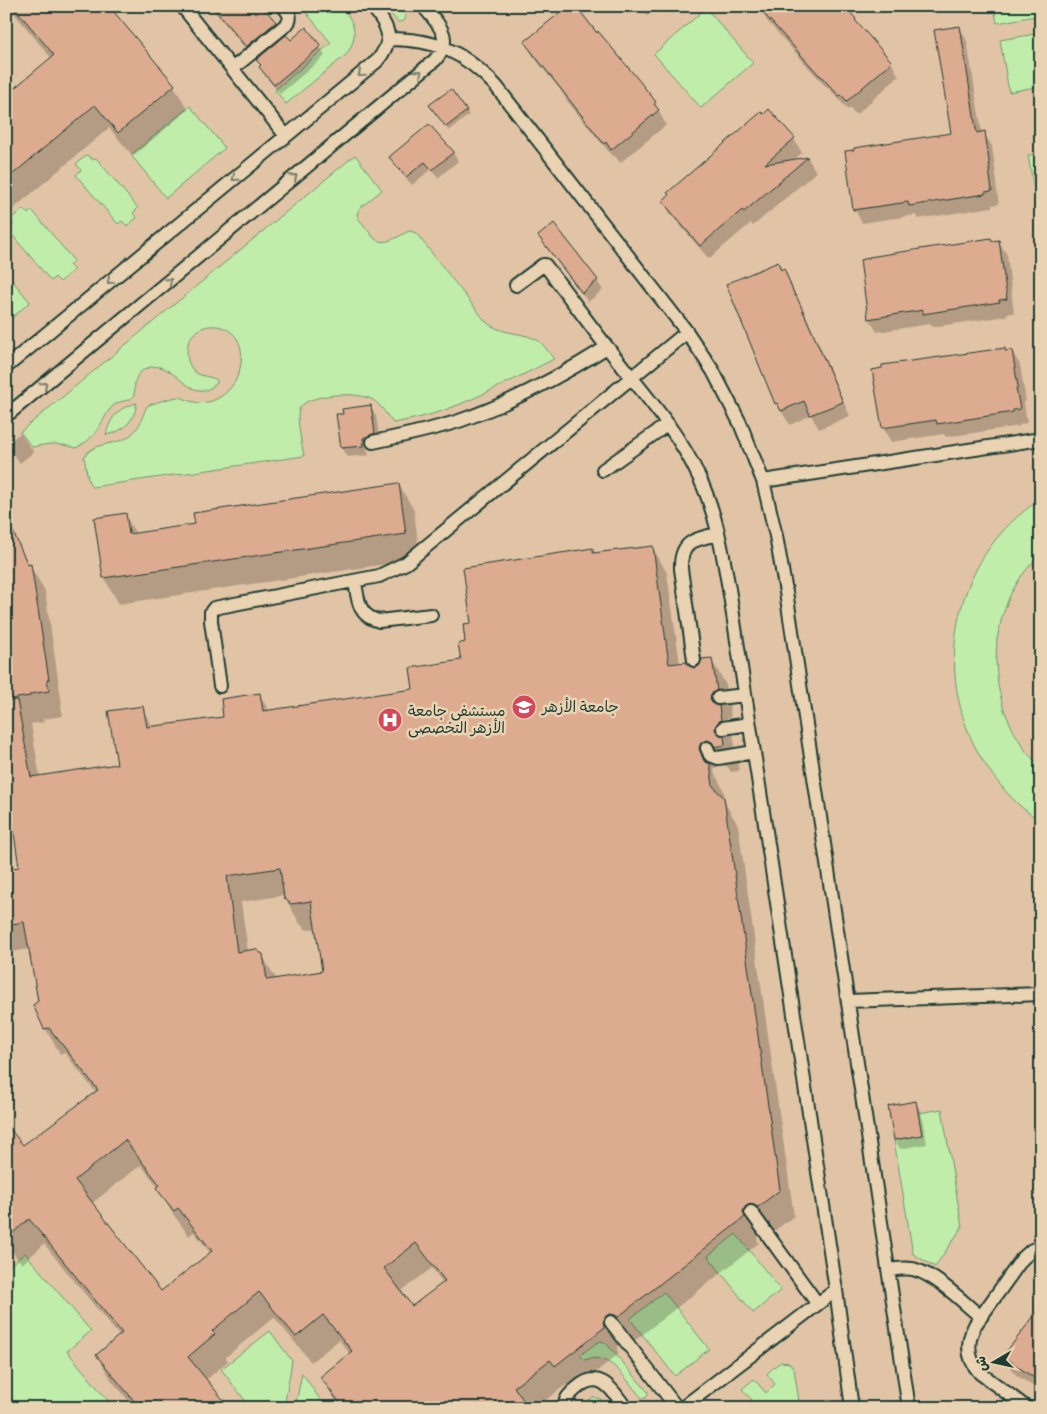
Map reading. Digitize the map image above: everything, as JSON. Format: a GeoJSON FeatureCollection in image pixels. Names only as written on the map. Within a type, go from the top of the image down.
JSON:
{"type":"FeatureCollection","features":[{"type":"Feature","properties":{"kind":"lane"},"geometry":{"type":"LineString","coordinates":[[182,6],[286,136]]}},
{"type":"Feature","properties":{"kind":"lane"},"geometry":{"type":"LineString","coordinates":[[232,69],[288,24],[290,14],[283,6]]}},
{"type":"Feature","properties":{"kind":"lane"},"geometry":{"type":"LineString","coordinates":[[6,367],[377,61],[385,51],[388,39],[387,27],[372,6]]}},
{"type":"Feature","properties":{"kind":"lane"},"geometry":{"type":"LineString","coordinates":[[6,416],[435,60],[444,47],[445,40],[438,24],[423,6]]}},
{"type":"Feature","properties":{"kind":"lane"},"geometry":{"type":"LineString","coordinates":[[388,39],[408,39],[444,47],[464,57],[481,70],[496,86],[687,332],[713,371],[740,423],[763,481],[776,536],[787,598],[909,1408]]}},
{"type":"Feature","properties":{"kind":"lane"},"geometry":{"type":"LineString","coordinates":[[516,285],[545,265],[668,424],[685,450],[711,506],[730,595],[836,1290],[852,1408]]}},
{"type":"Feature","properties":{"kind":"lane"},"geometry":{"type":"LineString","coordinates":[[220,686],[210,621],[211,612],[214,608],[355,582],[378,576],[406,563],[687,332]]}},
{"type":"Feature","properties":{"kind":"lane"},"geometry":{"type":"LineString","coordinates":[[373,442],[432,429],[487,411],[572,369],[607,347]]}},
{"type":"Feature","properties":{"kind":"lane"},"geometry":{"type":"LineString","coordinates":[[603,470],[668,424]]}},
{"type":"Feature","properties":{"kind":"lane"},"geometry":{"type":"LineString","coordinates":[[763,481],[1041,440]]}},
{"type":"Feature","properties":{"kind":"lane"},"geometry":{"type":"LineString","coordinates":[[694,660],[681,558],[686,547],[693,540],[718,534]]}},
{"type":"Feature","properties":{"kind":"lane"},"geometry":{"type":"LineString","coordinates":[[355,582],[360,607],[363,613],[372,619],[379,621],[431,615]]}},
{"type":"Feature","properties":{"kind":"lane"},"geometry":{"type":"LineString","coordinates":[[718,698],[745,695]]}},
{"type":"Feature","properties":{"kind":"lane"},"geometry":{"type":"LineString","coordinates":[[722,728],[749,724]]}},
{"type":"Feature","properties":{"kind":"lane"},"geometry":{"type":"LineString","coordinates":[[707,748],[710,755],[718,758],[754,752]]}},
{"type":"Feature","properties":{"kind":"lane"},"geometry":{"type":"LineString","coordinates":[[848,1001],[1041,994]]}},
{"type":"Feature","properties":{"kind":"lane"},"geometry":{"type":"LineString","coordinates":[[751,1212],[817,1303]]}},
{"type":"Feature","properties":{"kind":"lane"},"geometry":{"type":"LineString","coordinates":[[1027,1408],[987,1379],[974,1367],[970,1359],[969,1342],[970,1334],[1022,1259],[1032,1250],[1041,1247]]}},
{"type":"Feature","properties":{"kind":"lane"},"geometry":{"type":"LineString","coordinates":[[888,1270],[907,1268],[923,1272],[981,1317]]}},
{"type":"Feature","properties":{"kind":"lane"},"geometry":{"type":"LineString","coordinates":[[682,1408],[836,1290]]}},
{"type":"Feature","properties":{"kind":"lane"},"geometry":{"type":"LineString","coordinates":[[611,1322],[677,1408]]}},
{"type":"Feature","properties":{"kind":"lane"},"geometry":{"type":"LineString","coordinates":[[564,1408],[568,1396],[582,1384],[592,1380],[602,1381],[610,1387],[626,1408]]}},
{"type":"Feature","properties":{"kind":"shaded area","name":"جامعة الأزهر"},"geometry":{"type":"Polygon","coordinates":[[[6,6],[1041,6],[1041,1408],[6,1408],[6,6]]]}},
{"type":"Feature","properties":{"kind":"green space"},"geometry":{"type":"Polygon","coordinates":[[[301,6],[341,6],[350,18],[354,35],[347,54],[286,104],[275,90],[331,43],[301,6]]]}},
{"type":"Feature","properties":{"kind":"green space"},"geometry":{"type":"Polygon","coordinates":[[[384,6],[399,6],[406,17],[404,21],[398,22],[384,6]]]}},
{"type":"Feature","properties":{"kind":"green space"},"geometry":{"type":"Polygon","coordinates":[[[994,6],[1041,6],[1041,15],[997,23],[994,6]]]}},
{"type":"Feature","properties":{"kind":"green space"},"geometry":{"type":"Polygon","coordinates":[[[706,8],[753,63],[701,108],[654,54],[706,8]]]}},
{"type":"Feature","properties":{"kind":"green space"},"geometry":{"type":"Polygon","coordinates":[[[1041,33],[1041,86],[1009,92],[1000,40],[1041,33]]]}},
{"type":"Feature","properties":{"kind":"green space"},"geometry":{"type":"Polygon","coordinates":[[[190,106],[225,148],[166,198],[131,155],[190,106]]]}},
{"type":"Feature","properties":{"kind":"green space"},"geometry":{"type":"Polygon","coordinates":[[[1041,154],[1041,194],[1035,195],[1028,155],[1041,154]]]}},
{"type":"Feature","properties":{"kind":"green space"},"geometry":{"type":"Polygon","coordinates":[[[87,155],[93,160],[96,158],[138,208],[133,213],[137,218],[127,226],[122,221],[118,224],[76,175],[81,170],[76,164],[87,155]]]}},
{"type":"Feature","properties":{"kind":"green space"},"geometry":{"type":"Polygon","coordinates":[[[355,155],[382,190],[360,208],[357,214],[374,238],[382,242],[410,231],[416,233],[486,322],[498,329],[538,340],[554,359],[459,405],[432,414],[393,423],[379,405],[366,397],[333,395],[311,400],[303,404],[298,414],[304,456],[92,487],[84,457],[94,448],[120,441],[132,434],[147,406],[178,397],[194,402],[209,402],[220,397],[231,387],[237,378],[240,368],[241,348],[236,337],[227,329],[217,326],[206,327],[196,331],[190,340],[187,357],[195,372],[217,380],[217,383],[207,390],[198,390],[190,386],[165,369],[155,366],[145,369],[137,376],[134,396],[114,405],[94,434],[83,444],[76,448],[54,444],[32,447],[20,432],[355,155]]]}},
{"type":"Feature","properties":{"kind":"green space"},"geometry":{"type":"Polygon","coordinates":[[[23,209],[28,214],[32,210],[74,261],[69,265],[74,270],[60,282],[55,277],[51,281],[8,230],[14,224],[10,220],[23,209]]]}},
{"type":"Feature","properties":{"kind":"green space"},"geometry":{"type":"Polygon","coordinates":[[[6,273],[30,302],[6,323],[6,273]]]}},
{"type":"Feature","properties":{"kind":"green space"},"geometry":{"type":"Polygon","coordinates":[[[137,403],[131,420],[127,425],[112,434],[106,435],[110,423],[116,414],[125,407],[137,403]]]}},
{"type":"Feature","properties":{"kind":"green space"},"geometry":{"type":"Polygon","coordinates":[[[1041,499],[1041,552],[1022,575],[1010,595],[997,639],[996,662],[998,686],[1004,710],[1014,732],[1027,753],[1041,767],[1041,821],[1019,805],[1000,785],[989,770],[970,736],[958,699],[954,661],[958,624],[968,587],[985,554],[1010,524],[1041,499]]]}},
{"type":"Feature","properties":{"kind":"green space"},"geometry":{"type":"Polygon","coordinates":[[[942,1109],[962,1227],[935,1267],[913,1254],[894,1140],[922,1135],[918,1113],[942,1109]]]}},
{"type":"Feature","properties":{"kind":"green space"},"geometry":{"type":"Polygon","coordinates":[[[736,1234],[781,1290],[753,1313],[708,1256],[736,1234]]]}},
{"type":"Feature","properties":{"kind":"green space"},"geometry":{"type":"Polygon","coordinates":[[[25,1253],[91,1331],[67,1351],[114,1408],[6,1408],[6,1269],[25,1253]]]}},
{"type":"Feature","properties":{"kind":"green space"},"geometry":{"type":"Polygon","coordinates":[[[664,1292],[709,1349],[675,1376],[630,1319],[664,1292]]]}},
{"type":"Feature","properties":{"kind":"green space"},"geometry":{"type":"Polygon","coordinates":[[[270,1331],[292,1361],[284,1408],[251,1408],[221,1369],[270,1331]]]}},
{"type":"Feature","properties":{"kind":"green space"},"geometry":{"type":"Polygon","coordinates":[[[601,1341],[606,1343],[648,1392],[646,1398],[642,1398],[618,1369],[603,1360],[594,1358],[584,1360],[580,1355],[601,1341]]]}},
{"type":"Feature","properties":{"kind":"green space"},"geometry":{"type":"Polygon","coordinates":[[[781,1362],[789,1363],[794,1369],[800,1408],[743,1408],[752,1400],[742,1389],[754,1379],[766,1393],[775,1384],[767,1374],[781,1362]]]}},
{"type":"Feature","properties":{"kind":"green space"},"geometry":{"type":"Polygon","coordinates":[[[302,1373],[326,1408],[295,1408],[302,1373]]]}},
{"type":"Feature","properties":{"kind":"green space"},"geometry":{"type":"Polygon","coordinates":[[[593,1397],[601,1399],[608,1408],[579,1408],[593,1397]]]}},
{"type":"Feature","properties":{"kind":"building"},"geometry":{"type":"Polygon","coordinates":[[[13,6],[109,6],[175,85],[118,133],[95,105],[6,180],[6,95],[54,55],[13,6]]]}},
{"type":"Feature","properties":{"kind":"building"},"geometry":{"type":"Polygon","coordinates":[[[212,6],[262,6],[276,22],[246,47],[212,6]]]}},
{"type":"Feature","properties":{"kind":"building"},"geometry":{"type":"Polygon","coordinates":[[[568,6],[576,6],[597,33],[598,31],[656,102],[654,104],[659,110],[611,150],[606,142],[604,144],[524,42],[568,6]]]}},
{"type":"Feature","properties":{"kind":"building"},"geometry":{"type":"Polygon","coordinates":[[[757,6],[845,6],[892,62],[847,101],[841,95],[839,96],[819,75],[757,6]]]}},
{"type":"Feature","properties":{"kind":"building"},"geometry":{"type":"Polygon","coordinates":[[[960,26],[976,129],[977,133],[985,131],[992,191],[985,192],[985,194],[909,206],[908,202],[853,210],[845,151],[951,133],[934,30],[960,26]]]}},
{"type":"Feature","properties":{"kind":"building"},"geometry":{"type":"Polygon","coordinates":[[[306,27],[321,46],[274,85],[259,67],[261,65],[256,60],[286,35],[291,40],[306,27]]]}},
{"type":"Feature","properties":{"kind":"building"},"geometry":{"type":"Polygon","coordinates":[[[451,89],[467,111],[446,127],[429,105],[451,89]]]}},
{"type":"Feature","properties":{"kind":"building"},"geometry":{"type":"Polygon","coordinates":[[[769,109],[795,138],[765,164],[808,157],[744,212],[742,210],[700,246],[662,201],[669,195],[667,193],[761,112],[764,114],[769,109]]]}},
{"type":"Feature","properties":{"kind":"building"},"geometry":{"type":"Polygon","coordinates":[[[429,124],[454,152],[432,170],[425,162],[406,177],[389,157],[429,124]]]}},
{"type":"Feature","properties":{"kind":"building"},"geometry":{"type":"Polygon","coordinates":[[[554,223],[598,280],[582,293],[538,236],[554,223]]]}},
{"type":"Feature","properties":{"kind":"building"},"geometry":{"type":"Polygon","coordinates":[[[991,238],[992,241],[999,240],[1007,299],[999,300],[1000,302],[923,314],[923,310],[868,319],[860,260],[991,238]]]}},
{"type":"Feature","properties":{"kind":"building"},"geometry":{"type":"Polygon","coordinates":[[[778,262],[781,270],[784,268],[843,402],[810,415],[804,401],[781,411],[777,403],[775,404],[726,284],[778,262]]]}},
{"type":"Feature","properties":{"kind":"building"},"geometry":{"type":"Polygon","coordinates":[[[1005,348],[1005,351],[1012,350],[1020,409],[1013,410],[1013,412],[937,424],[936,420],[882,428],[872,370],[882,368],[882,365],[1005,348]]]}},
{"type":"Feature","properties":{"kind":"building"},"geometry":{"type":"Polygon","coordinates":[[[371,405],[375,433],[363,438],[364,446],[341,448],[336,414],[343,414],[342,409],[371,405]]]}},
{"type":"Feature","properties":{"kind":"building"},"geometry":{"type":"Polygon","coordinates":[[[399,483],[406,534],[103,578],[94,518],[126,513],[129,534],[195,524],[193,513],[399,483]]]}},
{"type":"Feature","properties":{"kind":"building"},"geometry":{"type":"Polygon","coordinates":[[[6,516],[28,565],[31,564],[49,680],[47,680],[49,691],[6,700],[6,516]]]}},
{"type":"Feature","properties":{"kind":"building"},"geometry":{"type":"Polygon","coordinates":[[[653,546],[669,664],[686,662],[695,668],[699,666],[702,659],[712,658],[717,690],[711,694],[710,699],[714,705],[719,706],[721,720],[716,725],[715,730],[724,736],[725,745],[715,747],[712,742],[707,740],[701,743],[699,748],[704,761],[710,764],[713,786],[724,798],[780,1190],[758,1207],[751,1204],[746,1206],[743,1212],[745,1217],[618,1317],[610,1314],[606,1316],[603,1323],[605,1327],[555,1366],[550,1360],[514,1387],[529,1408],[344,1408],[320,1377],[352,1351],[323,1315],[296,1337],[259,1292],[212,1331],[215,1334],[188,1357],[230,1408],[140,1408],[96,1355],[122,1333],[29,1219],[6,1239],[6,1124],[23,1145],[98,1090],[49,1028],[44,1029],[33,1005],[38,1001],[24,922],[6,925],[6,869],[19,867],[6,779],[6,701],[17,700],[31,777],[117,764],[108,711],[143,706],[147,727],[223,717],[221,699],[260,693],[263,711],[413,689],[410,668],[461,660],[458,644],[465,642],[463,624],[471,623],[463,568],[593,548],[593,553],[653,546]],[[280,868],[227,876],[237,952],[256,949],[263,954],[267,980],[322,971],[311,901],[291,904],[284,898],[280,868]],[[125,1140],[75,1180],[161,1291],[212,1251],[178,1208],[174,1211],[156,1188],[160,1185],[125,1140]],[[416,1243],[384,1268],[412,1306],[445,1281],[416,1243]]]}},
{"type":"Feature","properties":{"kind":"building"},"geometry":{"type":"Polygon","coordinates":[[[916,1101],[922,1135],[894,1140],[888,1106],[916,1101]]]}},
{"type":"Feature","properties":{"kind":"building"},"geometry":{"type":"Polygon","coordinates":[[[1041,1307],[1041,1383],[1003,1356],[1041,1307]]]}},
{"type":"Feature","properties":{"kind":"place","name":"جامعة الأزهر"},"geometry":{"type":"Point","coordinates":[524,707]}},
{"type":"Feature","properties":{"kind":"place","name":"مستشفى جامعة الأزهر التخصصى"},"geometry":{"type":"Point","coordinates":[390,720]}}]}
